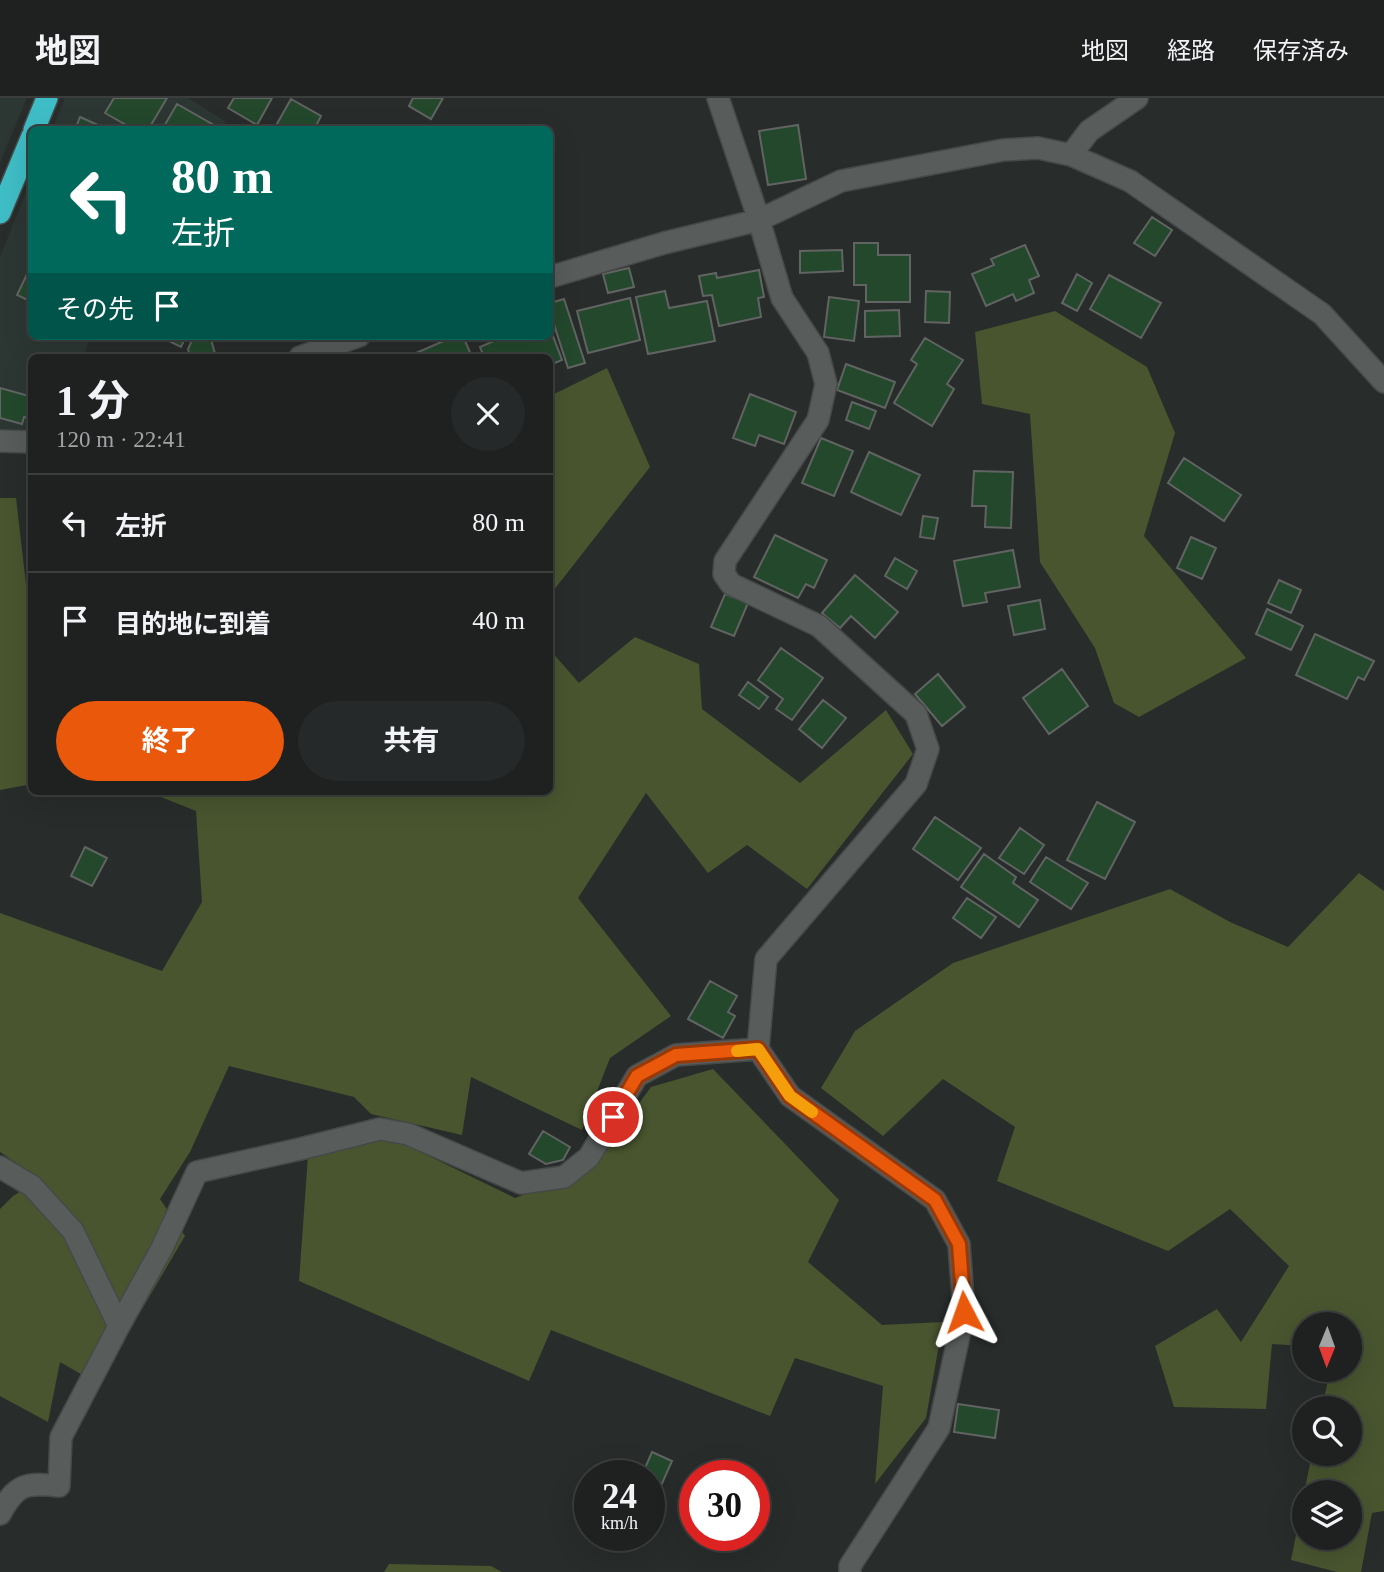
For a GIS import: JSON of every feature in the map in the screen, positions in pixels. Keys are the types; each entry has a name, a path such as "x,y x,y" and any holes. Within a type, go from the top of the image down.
{"highway":[{"path":"36,126 47,98"},
{"path":"0,214 28,146"}],"street":[{"path":"718,98 782,298 818,353 826,384 818,420 725,561 724,573 731,584 819,626 916,714 928,749 916,784 766,959 758,1049 790,1096 935,1200 959,1244 964,1312 939,1428 873,1527 850,1566 850,1572"},
{"path":"1071,155 1089,131 1137,98"},
{"path":"553,276 664,243 759,220 841,181 1003,150 1038,148 1071,155 1130,181 1322,314 1384,383"},
{"path":"308,354 348,340"},
{"path":"0,441 28,442"},
{"path":"0,1514 11,1493 35,1483 58,1486 61,1437 162,1248 197,1172 380,1129 408,1134 521,1184 564,1178 589,1157 637,1076 676,1055 758,1049"},
{"path":"0,1167 32,1186 73,1231 118,1326"}],"shaded area":[{"path":"0,98 27,98 0,163"},
{"path":"65,98 188,98 226,122 224,126 54,126"},
{"path":"28,187 28,340 90,340 86,354 28,354 28,451 0,450 0,257"}],"green space":[{"path":"1055,311 1147,367 1175,433 1144,536 1246,658 1139,717 1114,703 1095,648 1040,562 1030,414 982,404 975,332"},
{"path":"607,368 650,467 553,591 553,395"},
{"path":"0,498 16,498 28,593 28,785 0,790"},
{"path":"635,637 699,664 702,709 800,783 886,710 913,754 807,889 747,845 708,873 646,793 578,898 671,1016 610,1058 582,1130 471,1077 462,1135 371,1114 354,1097 229,1066 190,1152 160,1199 185,1236 98,1384 60,1362 48,1422 0,1396 0,1209 13,1196 40,1179 0,1152 0,913 162,971 202,902 196,811 156,795 553,795 553,653 579,683"},
{"path":"1359,873 1384,891 1384,1511 1372,1513 1361,1572 1337,1572 1291,1560 1293,1550 1362,1550 1362,1480 1307,1480 1310,1466 1362,1466 1362,1396 1325,1396 1328,1382 1362,1382 1362,1312 1292,1312 1292,1345 1272,1344 1266,1409 1174,1407 1155,1346 1217,1309 1241,1342 1289,1266 1230,1209 1168,1251 997,1181 1015,1127 943,1079 883,1136 821,1088 855,1031 953,963 1170,889 1230,922 1288,947"},
{"path":"713,1069 839,1200 808,1262 882,1325 943,1322 926,1418 875,1484 883,1386 795,1358 770,1416 551,1330 529,1381 299,1281 308,1156 392,1138 515,1198 591,1169 651,1087"},
{"path":"389,1564 491,1566 502,1572 384,1572"}],"building":[{"path":"114,98 167,98 150,126 128,126 105,113"},
{"path":"234,98 272,98 257,125 228,108"},
{"path":"413,98 443,98 431,119 409,106"},
{"path":"291,99 321,116 316,126 276,126"},
{"path":"177,104 216,126 164,126"},
{"path":"80,117 100,126 77,126"},
{"path":"798,125 806,179 768,185 759,131"},
{"path":"1152,217 1172,230 1155,256 1134,243"},
{"path":"854,243 878,243 878,255 910,255 910,302 866,302 866,285 854,285"},
{"path":"1025,245 1039,276 1029,280 1034,293 1016,301 1013,294 986,306 972,274 994,265 991,259"},
{"path":"842,250 843,271 800,273 800,251"},
{"path":"629,268 634,287 608,293 603,274"},
{"path":"759,270 764,297 758,298 761,317 719,326 712,295 703,296 699,276 716,273 717,278"},
{"path":"28,272 28,300 17,295"},
{"path":"1077,274 1092,283 1077,311 1062,303"},
{"path":"1109,275 1161,303 1141,338 1090,309"},
{"path":"665,291 669,308 707,301 715,341 648,354 636,297"},
{"path":"926,291 950,292 949,323 925,322"},
{"path":"829,297 859,301 854,341 824,337"},
{"path":"630,298 640,340 588,353 577,311"},
{"path":"564,299 585,363 568,368 553,321 553,302"},
{"path":"899,310 900,336 865,337 865,311"},
{"path":"553,336 562,360 553,364 553,354 483,354 480,347 496,340 553,340"},
{"path":"925,338 963,360 947,384 954,389 932,426 894,403 917,364 911,360"},
{"path":"167,340 184,340 181,347"},
{"path":"192,340 211,340 215,354 189,354 188,349"},
{"path":"446,340 465,340 471,354 414,354"},
{"path":"846,364 895,382 885,408 837,390"},
{"path":"0,388 28,396 28,418 24,417 22,424 0,418"},
{"path":"750,394 796,412 784,444 759,435 755,446 733,438"},
{"path":"852,402 876,411 869,429 846,420"},
{"path":"821,438 853,451 834,496 802,483"},
{"path":"869,452 920,475 901,515 851,492"},
{"path":"1184,458 1241,495 1224,521 1168,483"},
{"path":"974,471 1013,472 1011,528 985,527 986,506 972,506"},
{"path":"923,516 938,518 934,539 920,537"},
{"path":"775,535 827,560 814,588 806,584 798,598 754,577"},
{"path":"1191,537 1216,548 1202,579 1177,568"},
{"path":"1013,550 1020,587 985,593 987,602 963,606 954,561"},
{"path":"895,558 917,571 907,589 885,576"},
{"path":"855,575 898,612 875,638 851,616 840,628 822,613"},
{"path":"1279,580 1301,590 1291,613 1268,603"},
{"path":"725,594 748,603 734,636 711,627"},
{"path":"1040,600 1045,629 1014,635 1008,606"},
{"path":"1267,609 1303,626 1291,650 1256,634"},
{"path":"1315,634 1374,661 1364,680 1358,677 1347,699 1296,675"},
{"path":"781,648 823,678 792,720 776,709 783,699 758,680"},
{"path":"1062,669 1088,706 1049,734 1023,698"},
{"path":"938,674 965,707 942,726 915,694"},
{"path":"748,682 768,697 759,709 739,695"},
{"path":"823,700 846,718 822,748 799,729"},
{"path":"1097,802 1135,822 1105,879 1067,860"},
{"path":"935,817 981,848 958,880 913,849"},
{"path":"1020,828 1044,845 1024,874 999,858"},
{"path":"85,847 107,858 92,886 71,876"},
{"path":"984,854 1016,877 1013,883 1038,900 1019,927 961,887"},
{"path":"1046,857 1088,883 1071,909 1030,882"},
{"path":"967,898 996,917 981,938 953,918"},
{"path":"710,981 737,996 728,1012 735,1016 723,1038 688,1019"},
{"path":"543,1131 570,1147 563,1160 546,1164 529,1154"},
{"path":"958,1404 999,1410 995,1438 954,1432"},
{"path":"652,1452 672,1461 665,1477 665,1460 649,1460"}],"slow traffic":[{"path":"737,1051 758,1049 790,1096 812,1112"}],"route":[{"path":"613,1117 637,1076 676,1055 758,1049 790,1096 935,1200 959,1244 964,1312"}]}
